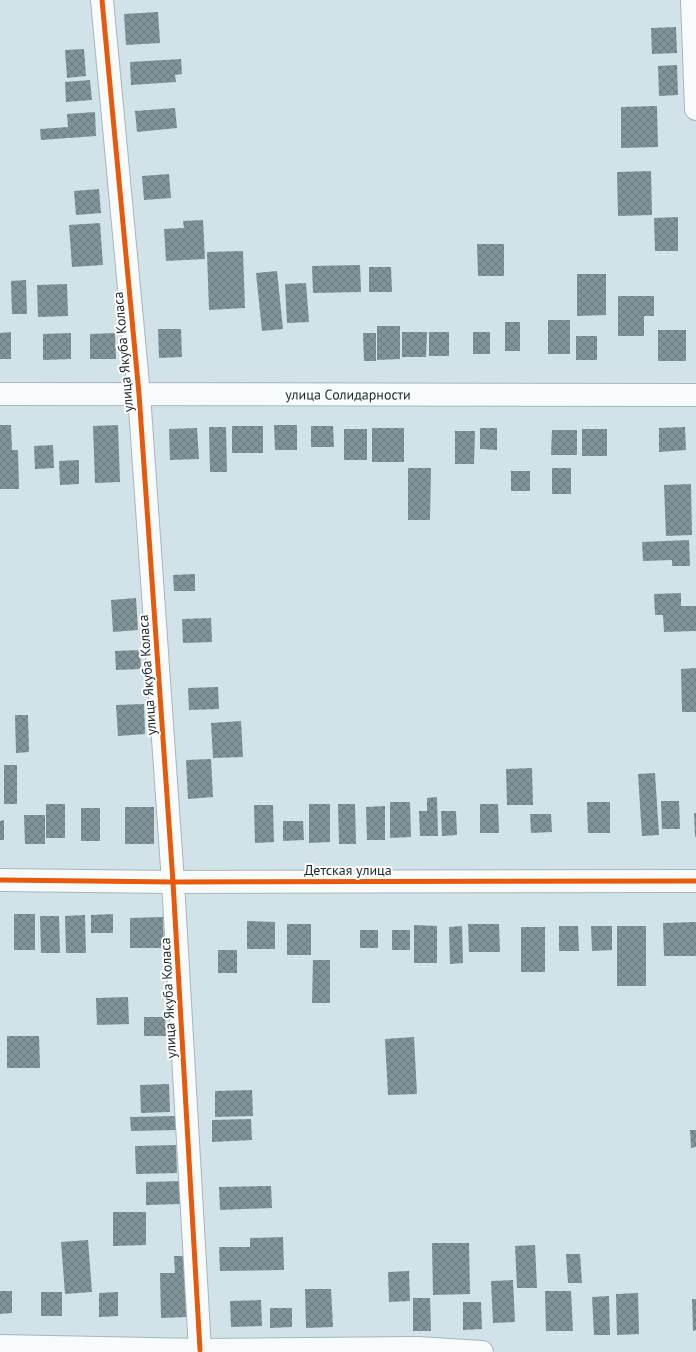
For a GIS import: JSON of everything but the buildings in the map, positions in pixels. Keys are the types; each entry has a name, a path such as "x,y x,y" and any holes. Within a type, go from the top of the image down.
{"street":[{"name":"улица Якуба Коласа","path":"102,0 139,394 173,882 200,1350"},
{"path":"692,0 696,109"},
{"name":"улица Солидарности","path":"0,394 696,395"},
{"name":"Детская улица","path":"0,880 173,882 696,881"},
{"path":"0,1346 200,1350 416,1348 482,1352"}],"cycle path":[{"path":"102,0 139,394 173,882 200,1350"},
{"path":"0,880 173,882 696,881"}]}
